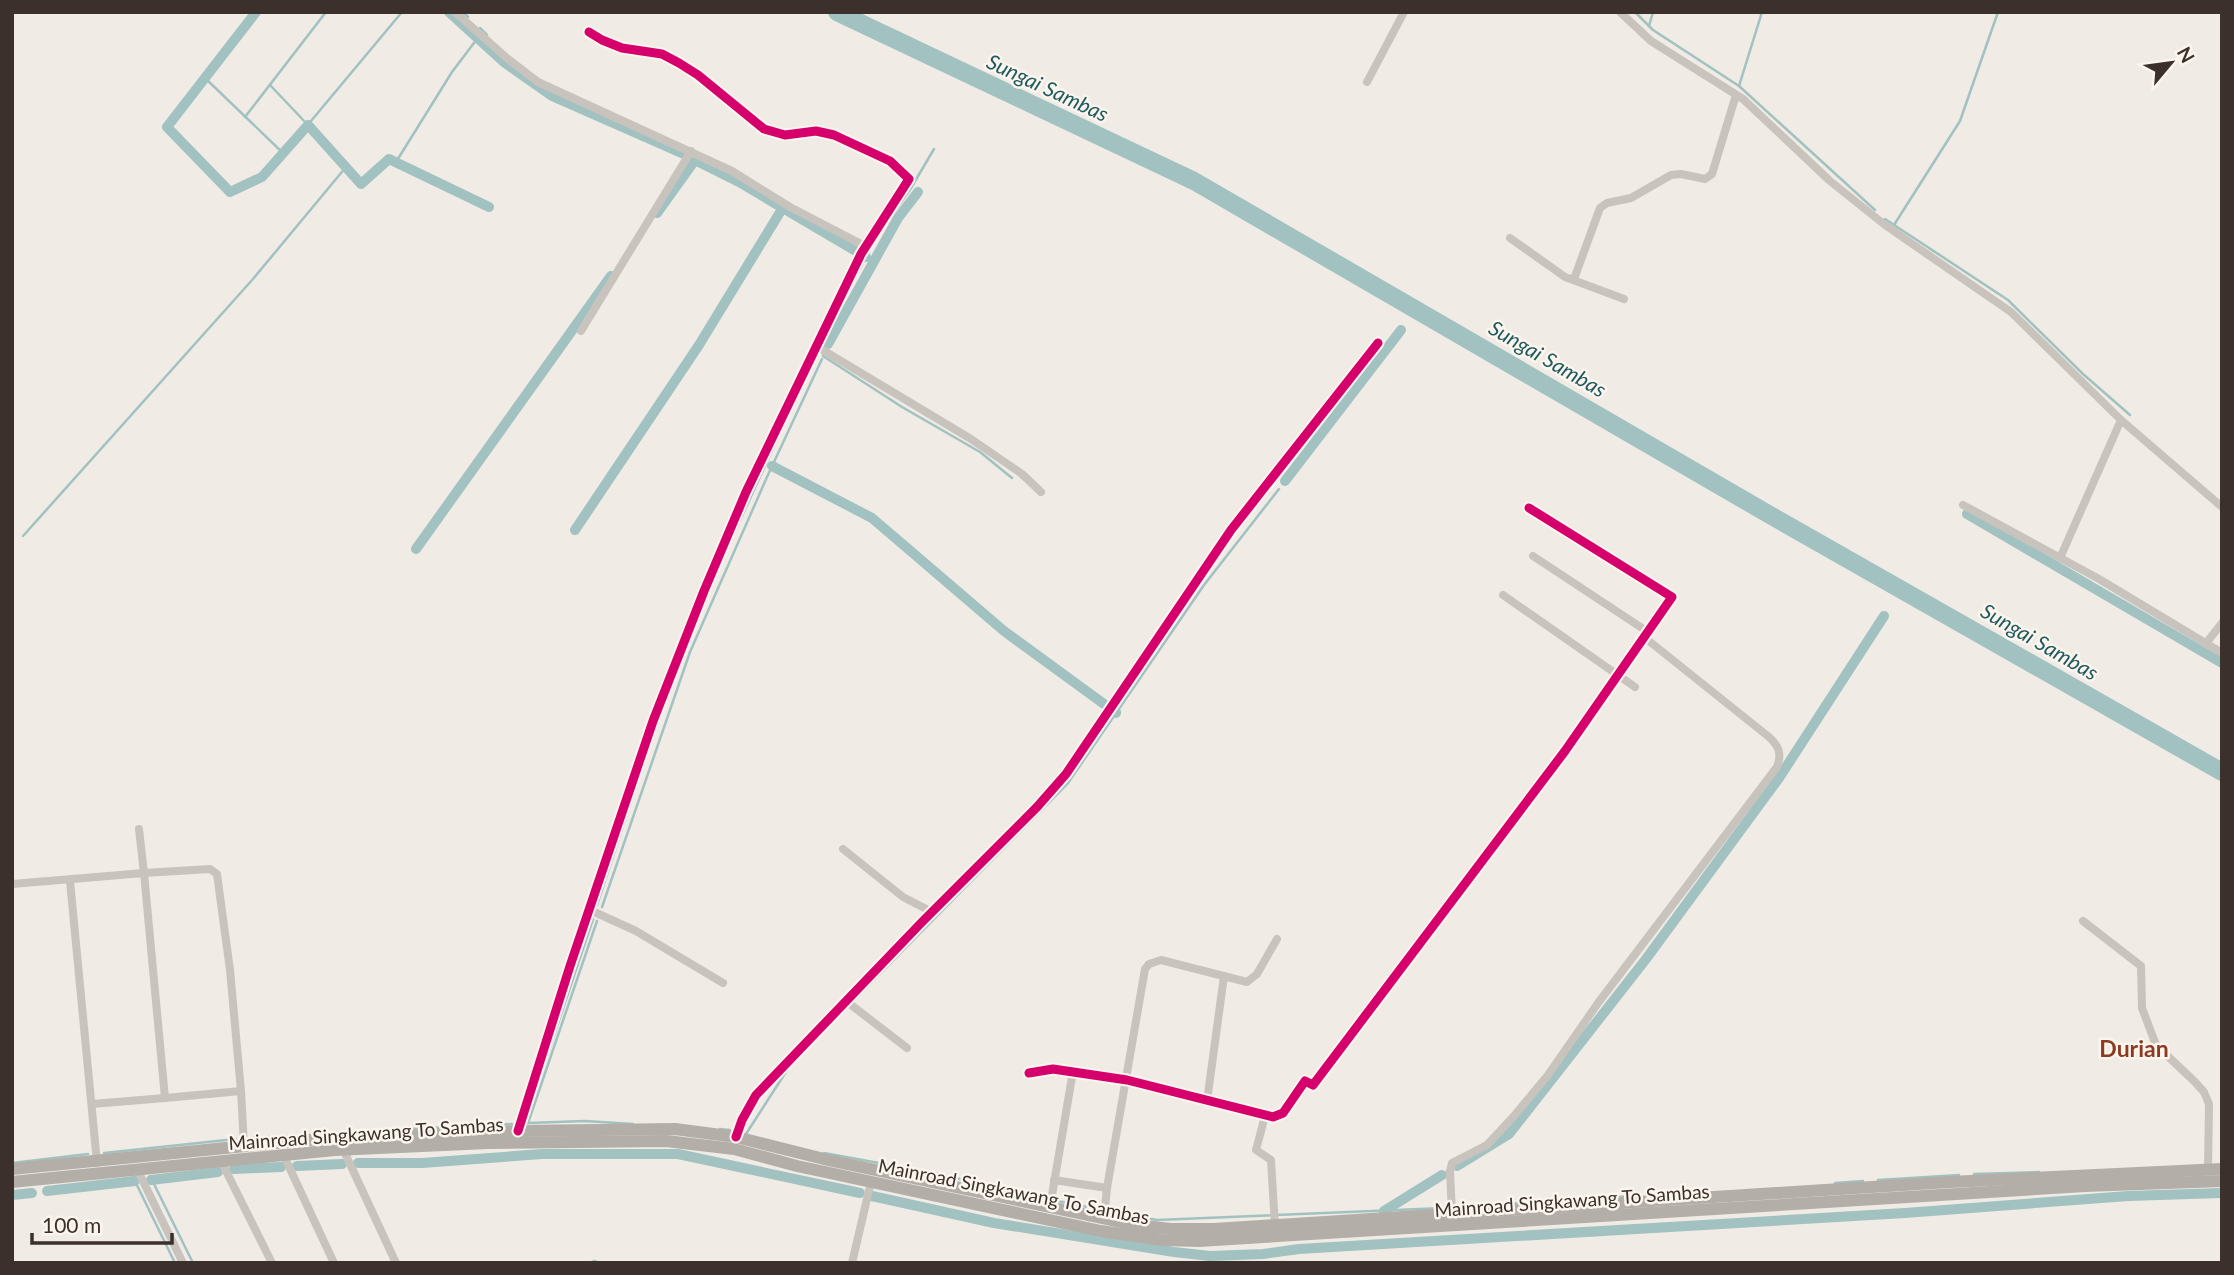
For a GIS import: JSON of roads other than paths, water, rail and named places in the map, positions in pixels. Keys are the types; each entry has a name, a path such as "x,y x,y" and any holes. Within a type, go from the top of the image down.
{"highway":[{"name":"Mainroad Singkawang To Sambas","path":"12,1169 97,1166 137,1169 343,1149 674,1129 736,1138 1101,1231 1162,1240 1268,1238 1405,1223 1452,1214 1999,1187 2222,1181"},
{"name":"Mainroad Singkawang To Sambas","path":"12,1182 97,1166 244,1146 307,1140 518,1131 696,1143 734,1149 871,1182 923,1187 1050,1207 1135,1225 1171,1228 1405,1223 1999,1187 2222,1168"}],"street":[{"path":"455,12 538,82 732,171 790,207 864,246"},
{"path":"1367,82 1404,12"},
{"path":"1620,12 1651,41 1756,110 1830,181 1877,219 2011,312 2121,420 2222,507"},
{"path":"518,1131 570,966 653,721 704,591 746,492 864,246 909,182 905,173 876,154 834,135 816,131 785,135 764,129 698,75 679,63 651,51 622,48 589,32"},
{"path":"1574,279 1600,208 1604,204 1631,198 1671,176 1681,174 1705,179 1712,174 1736,95"},
{"path":"581,331 691,152"},
{"path":"1510,238 1565,277 1623,299"},
{"path":"736,1138 741,1120 756,1096 1066,774 1231,530 1378,343"},
{"path":"816,346 971,439 1021,474 1041,492"},
{"path":"2060,558 2121,420"},
{"path":"1963,505 2060,558 2222,653"},
{"path":"1029,1073 1053,1069 1127,1080 1273,1117 1283,1113 1305,1081 1313,1085 1565,751 1672,597 1529,508"},
{"path":"1452,1214 1452,1163 1487,1145 1548,1075 1598,1003 1777,767 1780,758 1779,749 1769,737 1646,635 1533,556"},
{"path":"1503,595 1635,687"},
{"path":"2207,642 2222,623"},
{"path":"139,829 164,1098"},
{"path":"843,849 902,897 932,912"},
{"path":"12,884 210,869 218,874 230,970 244,1146"},
{"path":"70,881 97,1166"},
{"path":"590,910 636,931 723,983"},
{"path":"2083,920 2141,966 2142,1008 2156,1045 2204,1092 2209,1104 2208,1169"},
{"path":"1104,1218 1142,979 1149,964 1161,960 1250,982 1277,939"},
{"path":"1207,1101 1224,976"},
{"path":"846,1001 907,1048"},
{"path":"1050,1207 1073,1071"},
{"path":"92,1104 241,1091"},
{"path":"1265,1116 1256,1150 1271,1160 1275,1226"},
{"path":"343,1149 396,1263"},
{"path":"283,1154 334,1263"},
{"path":"221,1161 272,1263"},
{"path":"137,1169 183,1263"},
{"path":"1054,1180 1107,1188"},
{"path":"852,1263 871,1182"}],"waterway":[{"path":"256,12 167,127 230,192 262,177 308,125 361,184 389,159 489,207"},
{"path":"245,117 326,12"},
{"path":"306,127 402,12"},
{"path":"449,12 505,63 552,96 686,155"},
{"path":"463,12 468,17"},
{"name":"Sungai Sambas","path":"837,12 1194,181 1770,515 2222,772"},
{"path":"1635,12 1653,30 1739,86 1875,210"},
{"path":"1649,26 1653,12"},
{"path":"1739,86 1762,12"},
{"path":"1894,225 1960,121 1998,12"},
{"path":"480,28 487,35"},
{"path":"396,162 452,72 477,39"},
{"path":"205,78 283,153"},
{"path":"270,85 308,125"},
{"path":"837,313 874,241 934,149"},
{"path":"657,213 695,160 739,182 866,257"},
{"path":"23,536 253,279 346,167"},
{"path":"828,344 898,218 918,192"},
{"path":"575,530 699,345 782,209"},
{"path":"1885,219 2008,300 2083,374 2130,415"},
{"path":"416,549 611,276"},
{"path":"1285,481 1401,330"},
{"path":"823,356 902,407 980,452 1012,478"},
{"path":"602,907 690,652 822,359"},
{"path":"713,579 810,368"},
{"path":"772,466 872,518 1004,631 1104,704"},
{"path":"855,999 1068,783 1204,585 1279,489"},
{"path":"1967,514 2222,663"},
{"path":"1457,1166 1509,1134 1646,959 1779,778 1884,616"},
{"path":"597,905 662,708"},
{"path":"532,1101 593,919"},
{"path":"597,921 528,1123 585,1121 633,1124"},
{"path":"822,1032 844,1010"},
{"path":"746,1134 791,1064"},
{"path":"366,1131 512,1124"},
{"path":"720,1129 730,1130"},
{"path":"337,1133 351,1132"},
{"path":"252,1138 286,1136"},
{"path":"104,1153 236,1139"},
{"path":"824,1153 934,1173 1043,1198"},
{"path":"12,1163 88,1154"},
{"path":"358,1163 422,1163 542,1154 678,1154 860,1193"},
{"path":"297,1166 342,1164"},
{"path":"234,1169 281,1167"},
{"path":"151,1180 218,1172"},
{"path":"1974,1174 2039,1172"},
{"path":"132,1175 175,1263"},
{"path":"1384,1211 1442,1175"},
{"path":"1878,1180 1959,1175"},
{"path":"152,1180 193,1263"},
{"path":"47,1191 135,1181"},
{"path":"1835,1183 1863,1181"},
{"path":"12,1195 32,1193"},
{"path":"872,1196 994,1223 1210,1256 1905,1213 2128,1196 2222,1193"},
{"path":"1459,1207 1633,1196"},
{"path":"1058,1201 1097,1209"},
{"path":"1112,1212 1157,1220 1444,1208"},
{"path":"590,1263 600,1263"}],"district":[{"name":"Durian","path":"2134,1048"}]}
